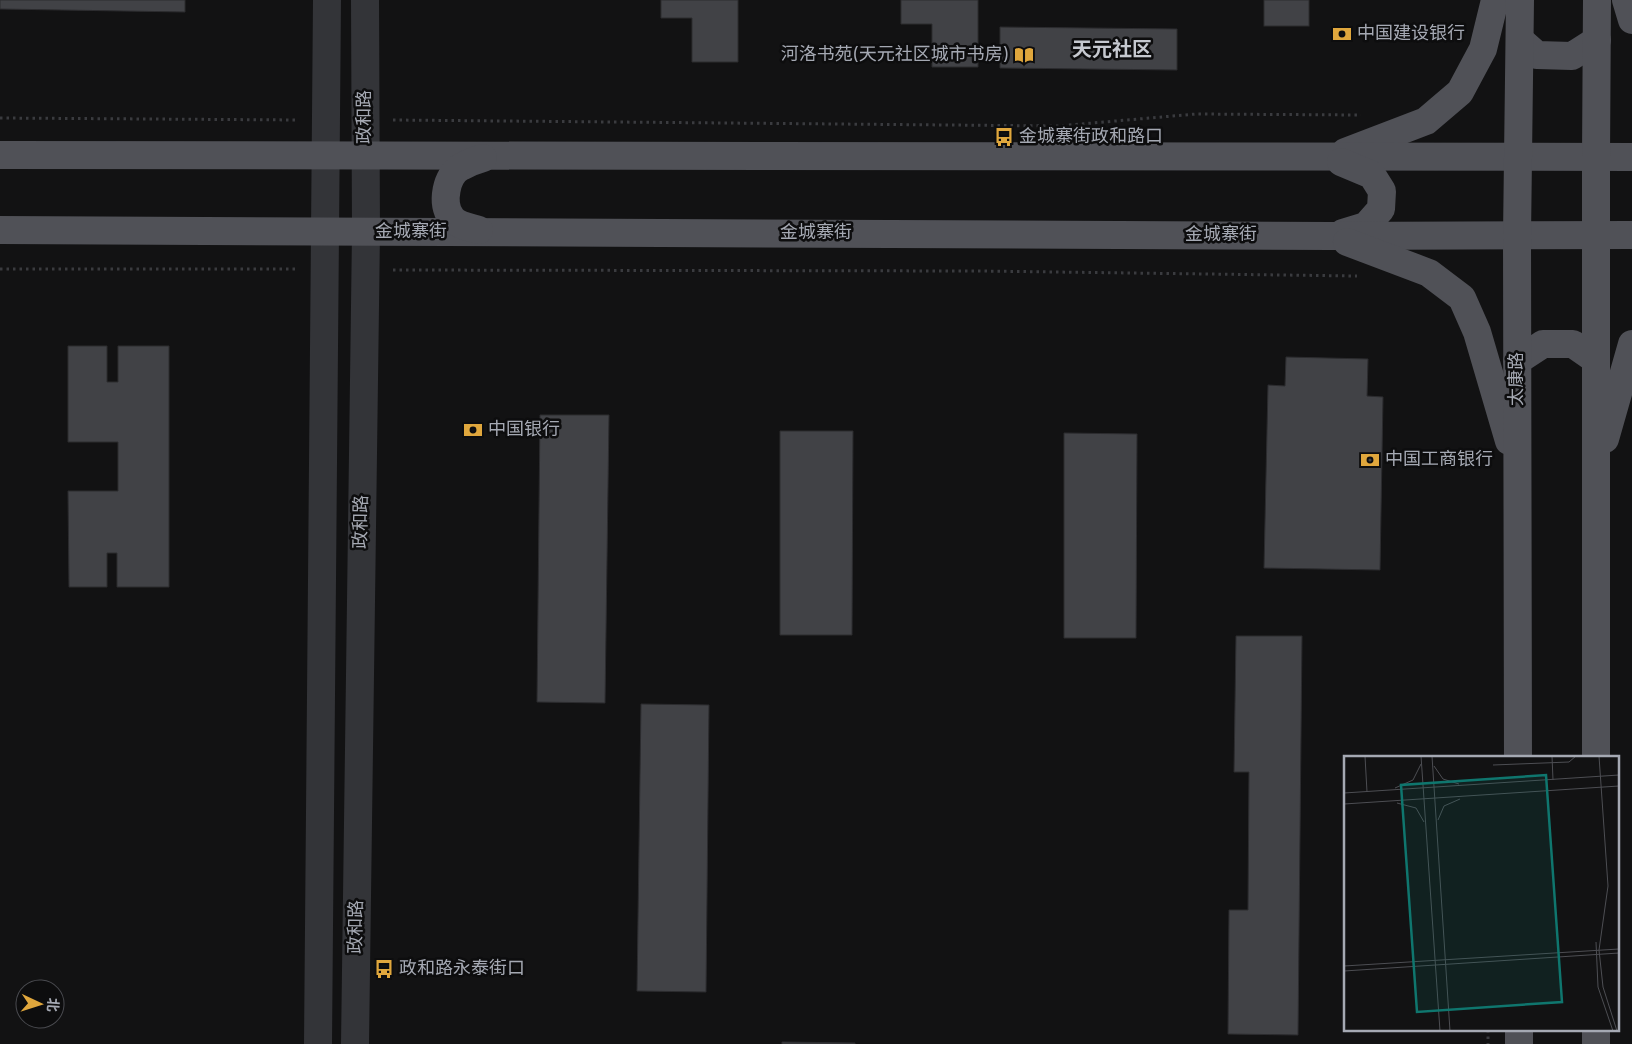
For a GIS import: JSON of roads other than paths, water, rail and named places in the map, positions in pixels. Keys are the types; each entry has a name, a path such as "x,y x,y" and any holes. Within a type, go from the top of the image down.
{"main road":[{"path":"1330,158 1426,121 1460,92 1483,49 1495,0"},
{"name":"太康路","path":"1518,756 1517,236 1520,0"},
{"path":"1596,756 1597,0"},
{"path":"1626,0 1632,20"},
{"path":"1520,40 1537,55 1572,56 1597,40"},
{"path":"0,154 1330,158 1632,157"},
{"path":"484,232 458,224 451,216 446,204 448,186 453,174 460,167 487,156"},
{"path":"1330,158 1372,175 1382,191 1381,209 1366,226 1331,236"},
{"name":"金城寨街","path":"0,230 1331,236 1632,235"},
{"path":"1331,236 1428,274 1462,298 1477,332 1518,472"},
{"path":"1517,361 1543,344 1574,344 1596,360"},
{"path":"1596,472 1632,344"}],"street":[{"path":"318,1044 327,0"},
{"name":"政和路","path":"355,1044 366,232 365,0"}],"place":[{"name":"中国建设银行","path":"1342,34"},
{"name":"河洛书苑(天元社区城市书房)","path":"1024,55"},
{"name":"金城寨街政和路口","path":"1004,137"},
{"name":"中国银行","path":"473,430"},
{"name":"中国工商银行","path":"1370,460"},
{"name":"政和路永泰街口","path":"384,969"}],"district":[{"name":"天元社区","path":"1112,51"}]}
